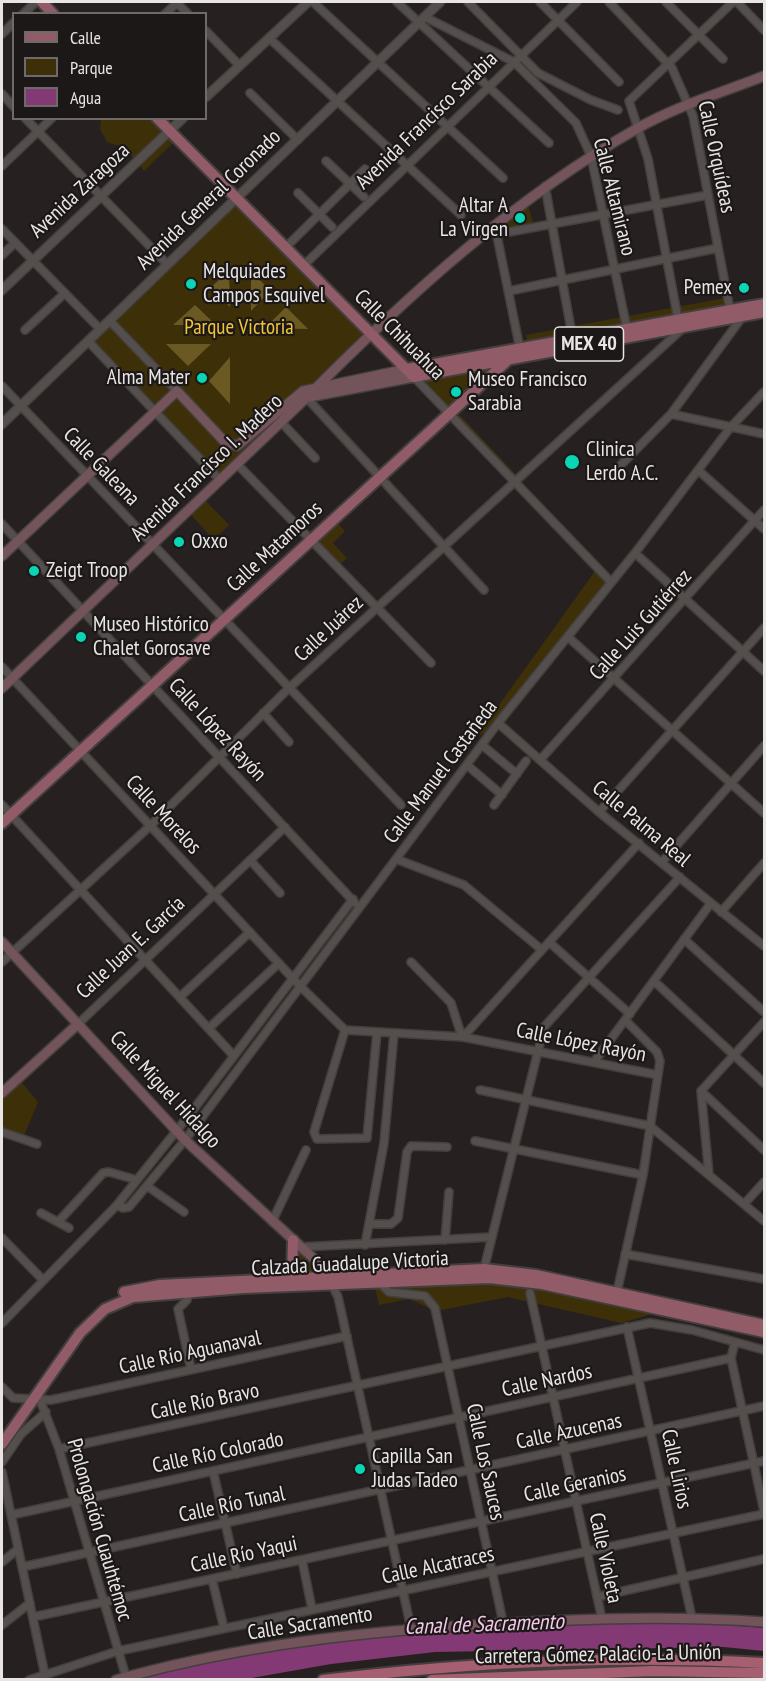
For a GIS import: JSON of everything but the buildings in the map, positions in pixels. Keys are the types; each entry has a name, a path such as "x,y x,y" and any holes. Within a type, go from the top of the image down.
{"highway":[{"path":"323,1680 402,1671 525,1663 682,1660 765,1662"},
{"name":"Carretera Gómez Palacio-La Unión","path":"432,1680 643,1671 765,1673"}],"main road":[{"path":"318,386 372,333 496,230 545,186 640,127 765,76"},
{"name":"Calle Chihuahua","path":"159,120 411,373"},
{"name":"MEX 40","path":"177,391 224,441 237,446 318,386 511,359 765,304"},
{"name":"MEX 40","path":"305,394 520,349 627,330 765,312"},
{"name":"Calle Matamoros","path":"2,823 520,349"},
{"path":"395,357 413,365 436,366"},
{"path":"2,556 177,391"},
{"name":"Avenida Francisco I. Madero","path":"2,688 281,422 305,394"},
{"name":"Calle Miguel Hidalgo","path":"2,942 185,1140 297,1244 310,1255 333,1268 335,1280"},
{"name":"Calle Juan E. García","path":"2,1094 78,1024"},
{"path":"292,1277 297,1244"},
{"name":"Calzada Guadalupe Victoria","path":"2,1444 80,1333 105,1310 133,1297 484,1269 536,1275 764,1324"},
{"name":"Calzada Guadalupe Victoria","path":"2,1432 33,1399 80,1323 118,1294 160,1285 292,1277 379,1282 489,1278 521,1280 764,1324"},
{"name":"Calle Sacramento","path":"121,1678 179,1664 289,1644 411,1628 602,1619 692,1618 765,1622"}],"street":[{"path":"207,96 308,2"},
{"path":"313,2 503,178"},
{"path":"397,2 422,19 489,87 549,143"},
{"name":"Avenida General Coronado","path":"2,424 440,2"},
{"path":"468,2 538,73 591,100 618,110"},
{"path":"540,2 619,82"},
{"name":"Avenida Francisco Sarabia","path":"303,266 577,2"},
{"name":"Calle Orquídeas","path":"609,2 668,63 690,105 730,310"},
{"path":"666,2 723,59"},
{"path":"681,323 640,127 629,101 698,34 735,2 765,30"},
{"name":"Calle Altamirano","path":"422,19 514,62 576,123 591,156 627,330"},
{"path":"207,32 239,65"},
{"path":"269,38 461,215"},
{"path":"250,93 298,140"},
{"path":"27,120 168,264"},
{"path":"2,166 50,120"},
{"name":"Avenida Zaragoza","path":"2,290 181,120"},
{"path":"326,161 364,197"},
{"path":"285,248 365,169"},
{"path":"545,186 573,340"},
{"path":"298,193 332,227"},
{"path":"520,349 496,230 552,224 708,195"},
{"path":"2,230 100,329"},
{"path":"2,255 15,243"},
{"path":"509,291 718,248"},
{"path":"26,330 64,293"},
{"path":"614,472 671,414 743,316"},
{"path":"110,321 177,391"},
{"name":"Calle Juárez","path":"2,963 150,826 288,689 515,482 681,323"},
{"path":"88,341 220,480"},
{"name":"Calle Chihuahua","path":"411,373 611,582"},
{"name":"Calle Galeana","path":"2,386 288,689 401,805"},
{"path":"305,394 484,590"},
{"name":"Calle Manuel Castañeda","path":"117,1205 127,1209 185,1140 498,723 635,554 730,428 763,394"},
{"path":"671,414 765,434"},
{"path":"281,422 315,458"},
{"path":"237,464 431,663"},
{"path":"698,470 765,529"},
{"name":"Calle Luis Gutiérrez","path":"540,760 765,510"},
{"name":"Calle López Rayón","path":"2,524 359,907"},
{"path":"635,554 765,671"},
{"path":"599,812 765,628"},
{"path":"568,637 765,813"},
{"name":"Calle Morelos","path":"2,667 300,986"},
{"path":"263,714 289,742"},
{"name":"Calle Palma Real","path":"498,723 599,812 765,946"},
{"path":"482,744 517,774"},
{"path":"662,862 765,746"},
{"path":"494,805 526,761"},
{"path":"467,765 502,795"},
{"path":"2,805 233,1054"},
{"name":"Calle Juan E. García","path":"78,1024 285,827"},
{"path":"411,962 451,1003 462,1037 639,843"},
{"path":"396,859 464,885 542,950"},
{"path":"250,860 280,893"},
{"path":"722,912 765,863"},
{"path":"484,1269 536,1051 544,1027 680,877"},
{"path":"2,1323 117,1205 177,1131 352,899"},
{"path":"594,1062 711,903"},
{"path":"180,997 250,932"},
{"path":"684,939 765,1012"},
{"path":"549,942 628,1017 657,1052 660,1061 643,1175 617,1292"},
{"path":"209,1028 279,963"},
{"path":"654,981 765,1083"},
{"path":"300,986 345,1030 314,1135 317,1139 362,1140 368,1136 377,1032"},
{"path":"709,1175 701,1091 765,1022"},
{"name":"Calle López Rayón","path":"345,1030 462,1037 658,1076"},
{"path":"364,1245 384,1143 394,1033"},
{"path":"480,1090 650,1126 746,1202 765,1221"},
{"path":"701,1091 765,1150"},
{"path":"2,1132 37,1144"},
{"path":"475,1141 643,1175"},
{"path":"369,1224 392,1224 398,1218 407,1152 411,1146 447,1147"},
{"path":"272,1222 306,1150"},
{"path":"58,1222 103,1173 109,1172 137,1180"},
{"path":"746,1202 765,1182"},
{"path":"147,1186 184,1212"},
{"path":"445,1240 449,1192"},
{"path":"40,1213 69,1228"},
{"path":"297,1244 364,1245 492,1237"},
{"path":"2,1238 43,1280"},
{"path":"625,1254 765,1279"},
{"path":"335,1280 411,1628"},
{"name":"Calle Los Sauces","path":"379,1282 382,1288 389,1292 425,1296 435,1308 503,1622"},
{"path":"189,1291 187,1300 178,1309 191,1369"},
{"name":"Calle Violeta","path":"530,1293 602,1619"},
{"name":"Calle Río Bravo","path":"59,1449 627,1327 663,1323 765,1350"},
{"name":"Calle Lirios","path":"627,1327 692,1618"},
{"name":"Calle Río Aguanaval","path":"33,1399 51,1400 347,1336"},
{"path":"735,1342 731,1358 765,1513"},
{"name":"Calle Nardos","path":"369,1437 731,1358"},
{"path":"2,1386 13,1398 33,1399"},
{"name":"Prolongación Cuauhtémoc","path":"33,1399 46,1412 59,1449 118,1651 121,1678"},
{"name":"Calle Azucenas","path":"381,1490 765,1406"},
{"path":"2,1462 21,1434 46,1412"},
{"name":"Calle Río Colorado","path":"11,1515 369,1437"},
{"name":"Calle Geranios","path":"392,1541 765,1461"},
{"path":"213,1471 237,1574"},
{"path":"2,1472 45,1676"},
{"name":"Calle Río Tunal","path":"22,1567 381,1490"},
{"name":"Calle Alcatraces","path":"28,1680 118,1651 765,1513"},
{"name":"Calle Río Yaqui","path":"104,1602 392,1541"},
{"path":"2,1562 18,1549"},
{"path":"597,1597 765,1559"},
{"path":"302,1560 312,1609"},
{"path":"212,1579 224,1628"},
{"path":"33,1617 104,1602"},
{"path":"2,1625 30,1603"}],"green space":[{"path":"101,120 164,120 180,136 144,171 125,148 107,142 100,129"},
{"name":"Parque Victoria","path":"238,199 373,336 293,400 256,438 293,403 223,481 90,342"},
{"path":"526,199 535,229 500,237 492,226"},
{"path":"725,298 727,310 528,347 526,335"},
{"path":"511,359 450,413 415,377"},
{"path":"460,415 518,477 515,481 456,419"},
{"path":"206,501 229,525 214,540 191,515"},
{"path":"334,520 345,531 333,543 347,558 338,566 312,540"},
{"path":"598,567 613,582 498,726 476,737"},
{"path":"19,1079 38,1102 22,1140 2,1133 2,1095"},
{"path":"294,1242 327,1274 293,1276"},
{"path":"517,1280 655,1313 621,1323 508,1297 436,1311 409,1299 379,1305 374,1284"}],"shaded area":[{"path":"251,270 270,291 251,311"},
{"path":"229,271 230,307 210,288"},
{"path":"195,305 216,325 173,325"},
{"path":"286,307 308,329 265,328"},
{"path":"166,344 211,344 188,366"},
{"path":"230,357 230,404 209,381"}],"water":[{"name":"Canal de Sacramento","path":"692,1622 764,1628 764,1651 724,1647 435,1652 331,1664 246,1679 134,1680 203,1663 341,1640 481,1628"}],"place":[{"name":"Altar A La Virgen","path":"520,218"},
{"name":"Melquiades Campos Esquivel","path":"191,284"},
{"name":"Pemex","path":"744,288"},
{"name":"Alma Mater","path":"202,378"},
{"name":"Museo Francisco Sarabia","path":"456,392"},
{"name":"Clinica Lerdo A.C.","path":"572,462"},
{"name":"Oxxo","path":"179,542"},
{"name":"Zeigt Troop","path":"34,571"},
{"name":"Museo Histórico Chalet Gorosave","path":"81,637"},
{"name":"Capilla San Judas Tadeo","path":"360,1469"}]}
